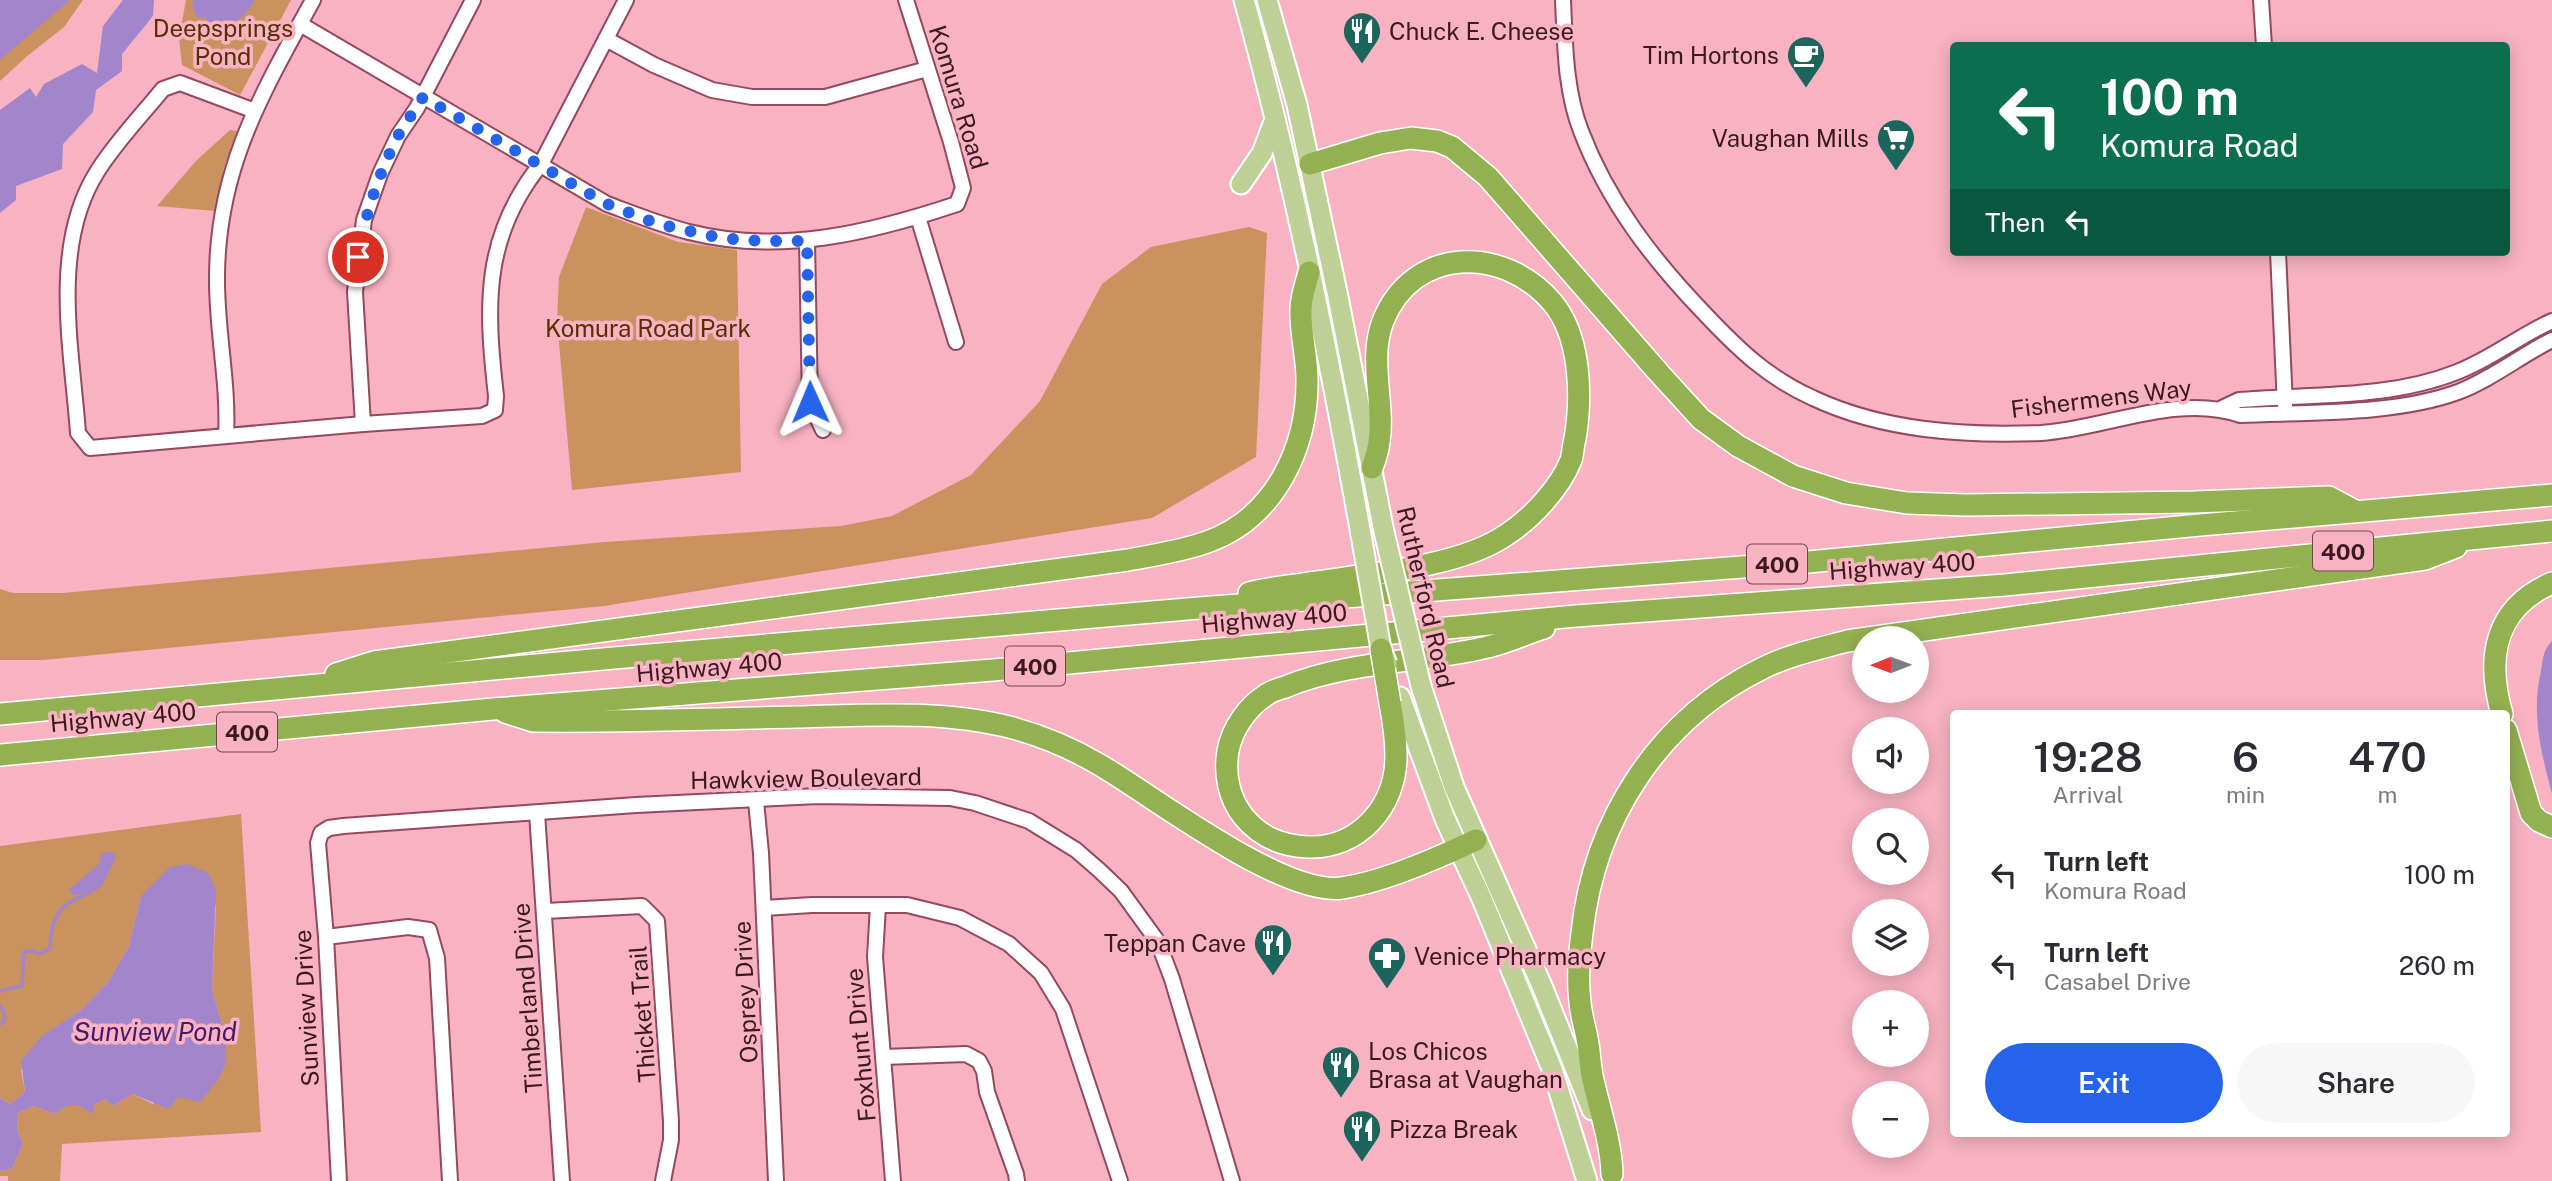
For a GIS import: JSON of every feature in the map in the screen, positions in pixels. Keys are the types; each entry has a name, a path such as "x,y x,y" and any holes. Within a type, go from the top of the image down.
{"highway":[{"path":"1310,164 1381,143 1411,138 1437,141 1452,147 1488,177 1701,419 1738,446 1793,476 1846,494 1907,503 1966,505 2329,497 2355,511"},
{"path":"1199,608 1256,591 1411,567 1468,555 1505,536 1542,506 1571,460 1578,416 1578,370 1568,333 1554,304 1531,281 1501,266 1469,260 1435,266 1403,288 1383,322 1376,360 1380,442 1372,468"},
{"path":"299,686 374,662 1114,562 1177,551 1209,542 1253,514 1275,490 1290,468 1300,437 1305,408 1307,379 1300,307 1309,272"},
{"name":"Highway 400","path":"0,714 1199,608 1808,562 2552,495"},
{"name":"Highway 400","path":"0,755 493,709 979,671 1576,616 2006,585 2552,531"},
{"path":"1613,1177 1580,1003 1579,963 1585,901 1597,855 1614,817 1638,775 1669,736 1703,706 1762,668 1798,654 1847,641 2425,559 2484,537"},
{"path":"2501,710 2493,658 2498,638 2517,605 2536,589 2552,583"},
{"path":"1381,649 1395,700 1396,756 1393,785 1375,818 1361,832 1345,841 1321,848 1277,843 1254,829 1238,809 1229,788 1226,761 1230,739 1241,719 1265,695 1306,678 1485,648 1576,616"},
{"path":"493,709 533,722 936,715 1013,728 1097,764 1275,873 1302,883 1340,889 1374,880 1468,844"},
{"path":"2510,745 2531,813 2539,821 2552,827"}],"main road":[{"name":"Rutherford Road","path":"1244,0 1275,120 1331,373 1381,649"},
{"name":"Rutherford Road","path":"1267,0 1297,106 1384,532 1421,686 1454,787 1468,844 1552,1069 1587,1181"},
{"path":"1241,184 1262,153 1275,120"},
{"path":"1288,177 1310,164"},
{"name":"Rutherford Road","path":"1395,700 1542,986 1590,1102 1613,1177"}],"street":[{"path":"226,436 217,276 220,227 230,174 247,126 267,82 313,0"},
{"path":"363,424 355,292 364,219 380,174 398,136 423,97 473,0"},
{"path":"255,111 180,83 163,89 96,173 75,220 66,276 78,433 90,448 482,416 495,410 489,304 491,276 501,232 525,186 541,164 626,0"},
{"name":"Komura Road","path":"300,24 607,204 658,224 721,238 807,241 886,227 957,204 963,188 906,0"},
{"name":"Fishermens Way","path":"1563,0 1567,70 1580,129 1610,195 1669,277 1739,350 1756,365 1812,398 1859,415 1910,428 1947,432 2043,433 2130,416 2221,408 2239,400 2392,389 2419,384 2459,371 2527,332 2552,321"},
{"path":"2261,0 2264,42"},
{"path":"606,39 654,65 712,90 752,97 825,97 927,69"},
{"path":"918,217 956,342"},
{"path":"807,241 810,402 822,430"},
{"path":"2278,256 2286,413"},
{"name":"Fishermens Way","path":"2221,408 2240,415 2376,407 2426,401 2459,392 2552,340"},
{"name":"Hawkview Boulevard","path":"321,832 343,826 818,796 950,798 975,803 1029,821 1076,850 1121,891 1158,943 1172,979 1232,1181"},
{"name":"Osprey Drive","path":"756,801 764,908 776,1181"},
{"name":"Timberland Drive","path":"537,813 562,1181"},
{"name":"Sunview Drive","path":"321,832 318,843 326,937 339,1181"},
{"name":"Foxhunt Drive","path":"878,905 875,957 893,1181"},
{"path":"764,908 907,905 960,918 1009,944 1041,973 1063,1009 1120,1181"},
{"name":"Thicket Trail","path":"545,911 642,906 657,921 671,1121 671,1140 663,1181"},
{"path":"326,937 408,927 429,930 437,958 450,1181"},
{"path":"883,1058 967,1054 979,1061 1017,1181"}],"green space":[{"path":"0,0 83,0 64,27 0,81"},
{"name":"Deepsprings Pond","path":"186,0 291,0 240,95 182,65 179,38"},
{"path":"230,130 237,131 224,167 215,211 157,206 196,161"},
{"name":"Komura Road Park","path":"586,207 678,242 737,250 741,472 572,490 557,320 559,277"},
{"path":"1249,227 1267,233 1256,457 1152,518 604,606 43,660 0,660 0,589 13,593 63,593 605,542 841,526 892,516 971,475 1040,401 1102,284 1151,247"},
{"path":"241,814 261,1132 62,1144 60,1181 8,1181 8,1176 0,1176 0,1171 12,1169 23,1144 17,1129 18,1113 34,1106 55,1114 74,1105 94,1113 94,1105 105,1099 113,1106 132,1094 153,1104 225,1034 212,990 216,905 141,896 129,946 108,982 81,1010 42,1037 21,1070 25,1092 10,1104 0,1098 0,846"}],"water":[{"path":"0,0 70,0 0,60"},
{"path":"123,0 154,0 153,16 122,54 122,71 96,90 93,112 63,144 62,169 16,186 16,200 0,213 0,110 30,88 36,97 44,84 82,64 97,73 103,26"},
{"path":"193,0 255,0 244,15 228,25 233,31 228,35 220,28 211,33 205,17 197,18"},
{"path":"2552,641 2552,794 2541,748 2537,702 2544,655"},
{"path":"111,852 116,856 100,883 88,891 72,895 69,890 100,863 101,853"},
{"name":"Sunview Pond","path":"187,864 208,873 216,890 212,990 225,1034 226,1063 218,1080 200,1102 178,1097 169,1109 132,1094 113,1106 105,1099 94,1105 94,1114 74,1105 55,1114 34,1106 18,1113 17,1129 23,1144 12,1169 0,1171 0,1098 10,1104 25,1092 21,1061 42,1036 81,1010 108,982 129,946 141,896 170,867"}],"waterway":[{"path":"0,991 22,986 24,952 41,954 50,948 52,928 58,914 65,905 92,891 106,874"},
{"path":"0,1006 5,1014 4,1022 0,1024"}],"place":[{"name":"Chuck E. Cheese","path":"1362,65"},
{"name":"Tim Hortons","path":"1806,89"},
{"name":"Vaughan Mills","path":"1896,172"},
{"name":"Teppan Cave","path":"1273,977"},
{"name":"Venice Pharmacy","path":"1387,990"},
{"name":"Los Chicos Brasa at Vaughan","path":"1341,1099"},
{"name":"Pizza Break","path":"1362,1163"}],"route":[{"path":"358,257 364,219 380,174 398,136 423,97 607,204 658,224 721,238 807,241 810,402"}]}
